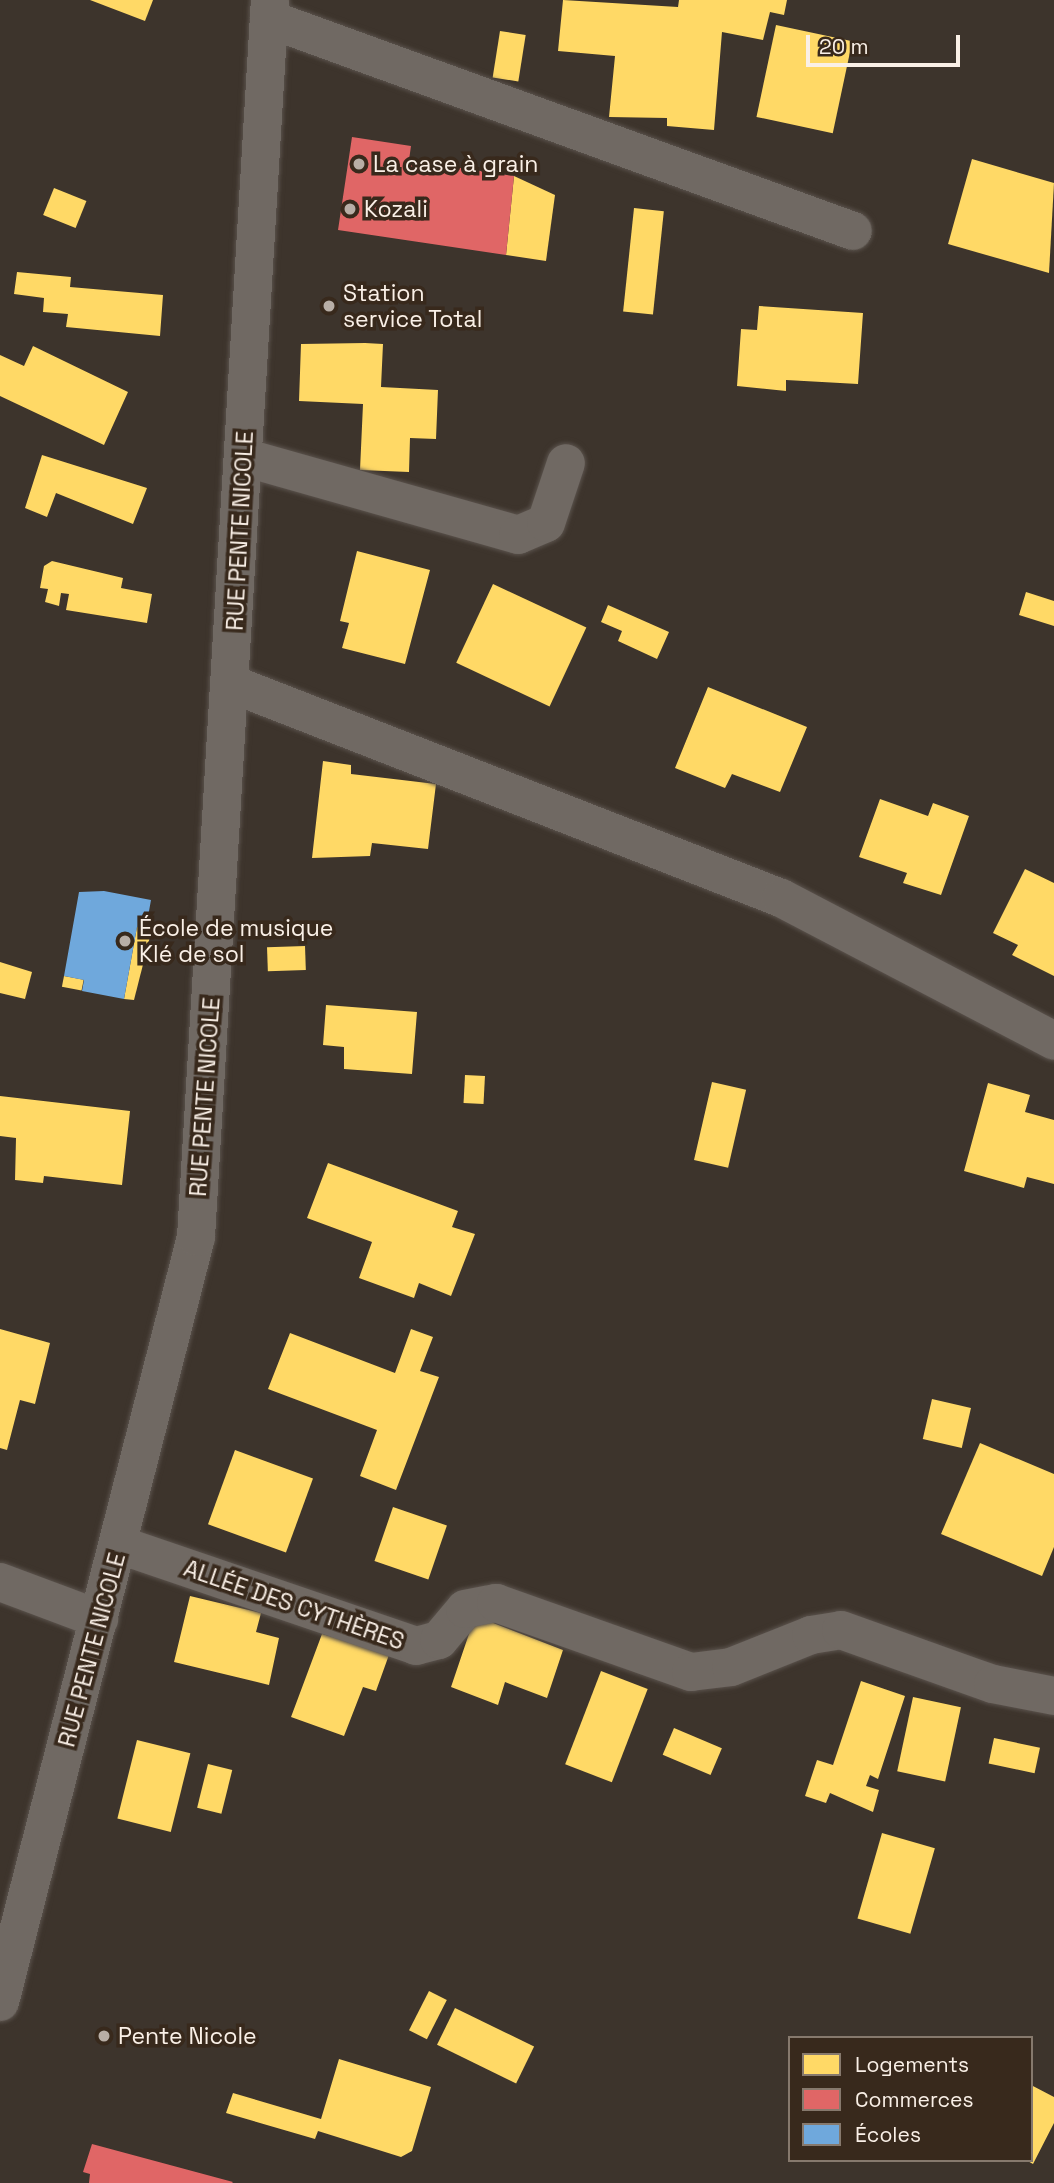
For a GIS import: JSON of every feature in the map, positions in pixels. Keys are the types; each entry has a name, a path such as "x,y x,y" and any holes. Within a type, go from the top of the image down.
{"street":[{"path":"270,9 853,231"},
{"name":"RUE PENTE NICOLE","path":"0,2002 120,1545 196,1237 232,684 270,9"},
{"path":"243,457 518,535 547,523 566,463"},
{"path":"232,684 782,898 1054,1041"},
{"name":"ALLÉE DES CYTHÈRES","path":"120,1545 416,1646 439,1640 465,1609 496,1602 691,1672 731,1667 811,1635 841,1630 993,1684 1054,1696"},
{"path":"0,1582 99,1619"}],"building: Logements":[{"path":"90,0 153,0 145,21"},
{"path":"563,0 678,7 679,0 787,0 784,15 770,12 763,40 722,32 714,130 667,126 667,118 609,117 615,56 558,51"},
{"path":"776,25 852,41 833,133 756,117"},
{"path":"500,31 526,35 518,81 493,77"},
{"path":"972,159 1054,183 1049,273 948,244"},
{"path":"514,176 555,195 546,261 506,255"},
{"path":"54,188 86,201 76,228 43,215"},
{"path":"634,208 664,211 653,315 623,311"},
{"path":"17,272 71,277 70,287 163,295 160,336 66,327 68,314 43,312 44,298 14,294"},
{"path":"759,306 863,313 858,384 786,380 786,391 737,386 741,329 757,330"},
{"path":"301,344 383,344 381,387 438,390 436,439 410,438 409,472 360,470 363,404 299,401"},
{"path":"33,346 128,392 104,445 0,396 0,355 24,366"},
{"path":"42,455 147,488 133,524 56,493 47,517 25,508"},
{"path":"357,551 430,570 405,664 342,648 349,623 340,621"},
{"path":"52,561 123,578 121,588 152,594 147,623 66,610 69,594 61,593 59,606 45,602 48,589 40,588 44,566"},
{"path":"493,584 586,628 550,706 456,663"},
{"path":"1026,592 1054,601 1054,626 1019,615"},
{"path":"608,605 669,632 657,659 618,641 622,631 601,622"},
{"path":"708,687 807,727 780,792 732,774 725,788 675,768"},
{"path":"323,761 351,765 351,774 436,784 428,849 372,843 370,856 312,858"},
{"path":"880,799 928,816 933,803 969,816 941,895 903,883 907,873 859,857"},
{"path":"1025,869 1054,883 1054,976 1012,955 1018,945 993,933"},
{"path":"137,927 152,929 134,1000 124,999"},
{"path":"305,946 306,970 268,971 267,947"},
{"path":"0,962 32,972 25,999 0,993"},
{"path":"64,976 84,980 82,991 62,987"},
{"path":"326,1005 417,1012 412,1074 344,1069 344,1047 323,1045"},
{"path":"465,1075 485,1076 484,1104 464,1103"},
{"path":"712,1082 746,1090 728,1168 694,1160"},
{"path":"988,1083 1030,1095 1025,1112 1054,1120 1054,1184 1027,1177 1024,1188 964,1171"},
{"path":"0,1096 130,1111 122,1185 44,1176 43,1183 15,1180 16,1138 0,1136"},
{"path":"328,1163 458,1211 452,1227 475,1234 451,1296 419,1283 414,1298 359,1278 372,1242 307,1218"},
{"path":"0,1329 50,1343 35,1404 20,1400 7,1450 0,1448"},
{"path":"411,1329 433,1337 420,1371 439,1377 396,1490 360,1476 377,1430 268,1389 290,1333 395,1373"},
{"path":"932,1399 971,1408 962,1448 923,1439"},
{"path":"980,1443 1054,1474 1054,1547 1042,1576 941,1534"},
{"path":"235,1450 313,1478 286,1553 208,1524"},
{"path":"393,1507 447,1526 428,1579 374,1561"},
{"path":"190,1596 261,1613 256,1632 279,1638 269,1685 174,1662"},
{"path":"475,1616 563,1650 547,1698 505,1682 498,1705 451,1687"},
{"path":"322,1634 390,1652 376,1691 363,1687 344,1736 291,1717"},
{"path":"601,1671 648,1689 612,1782 565,1764"},
{"path":"861,1681 905,1696 878,1779 870,1775 866,1786 879,1790 873,1812 830,1793 826,1803 805,1796 817,1760 833,1765"},
{"path":"913,1697 961,1707 945,1782 897,1771"},
{"path":"674,1728 722,1748 711,1775 663,1755"},
{"path":"994,1738 1040,1748 1035,1773 989,1763"},
{"path":"137,1740 190,1753 171,1832 117,1819"},
{"path":"208,1764 232,1770 221,1814 197,1808"},
{"path":"882,1833 935,1848 910,1934 857,1919"},
{"path":"429,1991 447,2000 427,2039 409,2030"},
{"path":"455,2008 534,2047 516,2083 437,2045"},
{"path":"339,2059 431,2087 412,2151 401,2157 318,2131 315,2139 226,2113 233,2093 321,2119"},
{"path":"1033,2086 1054,2097 1054,2123 1033,2164 1030,2162 1033,2162"}],"building: Commerces":[{"path":"352,137 411,146 409,160 514,176 506,255 338,230"},
{"path":"92,2144 233,2182 89,2183 90,2174 83,2172"}],"building: Écoles":[{"path":"104,891 151,900 146,928 137,927 124,999 82,991 84,980 64,976 79,892"}],"place":[{"name":"La case à grain","path":"359,164"},
{"name":"Kozali","path":"350,209"},
{"name":"Station service Total","path":"329,306"},
{"name":"École de musique Klé de sol","path":"125,941"},
{"name":"Pente Nicole","path":"104,2036"}]}
